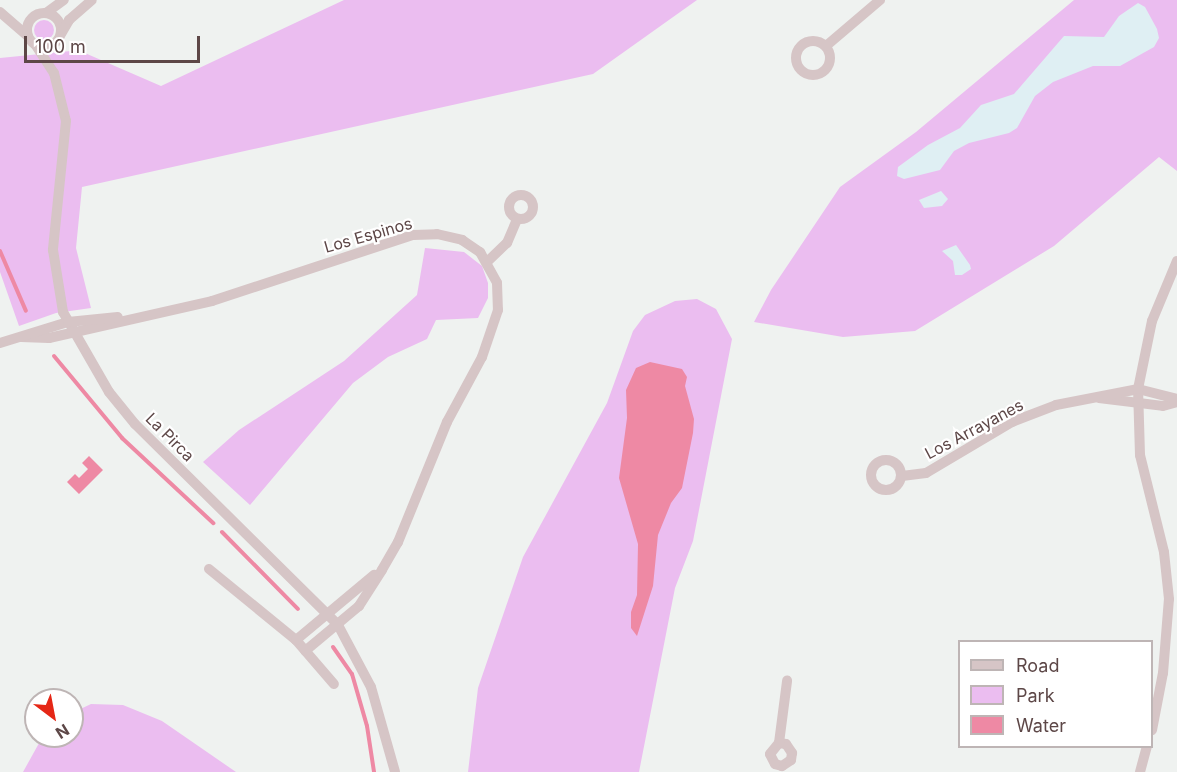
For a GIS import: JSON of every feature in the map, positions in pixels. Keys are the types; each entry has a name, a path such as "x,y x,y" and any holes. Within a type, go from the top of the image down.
{"street":[{"path":"64,0 29,23 32,42 44,47 59,38 69,20 92,0"},
{"path":"826,46 880,0"},
{"name":"La Pirca","path":"2,14 41,14"},
{"name":"La Pirca","path":"2,14 32,42 54,73"},
{"path":"41,14 56,18 59,38"},
{"name":"La Pirca","path":"59,38 52,51 54,73 65,108 66,133 53,258 59,301 68,322 109,392 135,424 338,625 371,687 395,772"},
{"path":"306,651 359,606 398,542 447,422 482,357 498,310 497,283 488,262 507,243 517,219"},
{"name":"Los Espinos","path":"0,343 68,322 136,315 212,301 413,236 437,234 462,240 488,262"},
{"path":"1153,725 1162,684 1169,598 1164,552 1140,455 1138,389 1152,321 1177,261"},
{"name":"Los Espinos","path":"21,337 49,338 75,333 136,315"},
{"name":"Los Arrayanes","path":"902,476 926,472 1012,422 1056,405 1138,389 1177,400"},
{"name":"Los Arrayanes","path":"1096,397 1138,404 1177,400"},
{"path":"209,569 296,640 334,684"},
{"path":"296,640 381,570"},
{"path":"779,743 786,744 792,753 791,760 782,769 775,764 770,754 779,743 787,681"},
{"path":"1140,772 1147,748"}],"green space":[{"path":"344,0 697,0 593,74 82,187 76,248 91,308 56,313 19,326 0,272 0,58 71,51 71,47 161,86"},
{"path":"1074,0 1177,0 1177,171 1159,157 1054,246 915,331 843,337 754,322 771,290 840,187 916,132"},
{"path":"40,20 48,20 54,26 54,34 48,40 40,40 34,34 34,26"},
{"path":"425,248 464,252 482,266 488,283 488,298 478,318 436,320 427,339 388,357 353,383 250,505 203,462 239,430 344,361 417,295"},
{"path":"697,299 716,309 732,339 693,541 675,588 639,772 468,772 478,688 523,557 607,403 633,331 645,315 675,301"},
{"path":"91,704 123,705 162,721 236,772 23,772 36,748 84,748 84,707"}],"sand":[{"path":"1138,3 1145,7 1157,29 1159,38 1154,47 1120,66 1093,66 1053,82 1035,96 1017,128 1009,133 969,143 954,151 940,170 904,179 897,176 898,167 928,145 960,128 981,105 1014,94 1064,36 1104,37 1119,16"},
{"path":"941,191 948,199 942,206 924,208 919,200"},
{"path":"956,245 971,269 962,275 955,275 953,261 942,251"}],"water":[{"path":"650,362 682,369 687,377 685,386 694,419 682,488 671,503 658,535 653,586 637,636 631,628 631,612 637,595 638,544 619,478 627,418 626,390 636,368"},
{"path":"89,456 103,470 79,494 67,482 75,474 79,478 88,469 82,463"}],"waterway":[{"path":"0,251 26,311"},
{"path":"54,356 122,438 213,523"},
{"path":"222,532 298,609"},
{"path":"333,647 352,674 367,726 374,772"}]}
